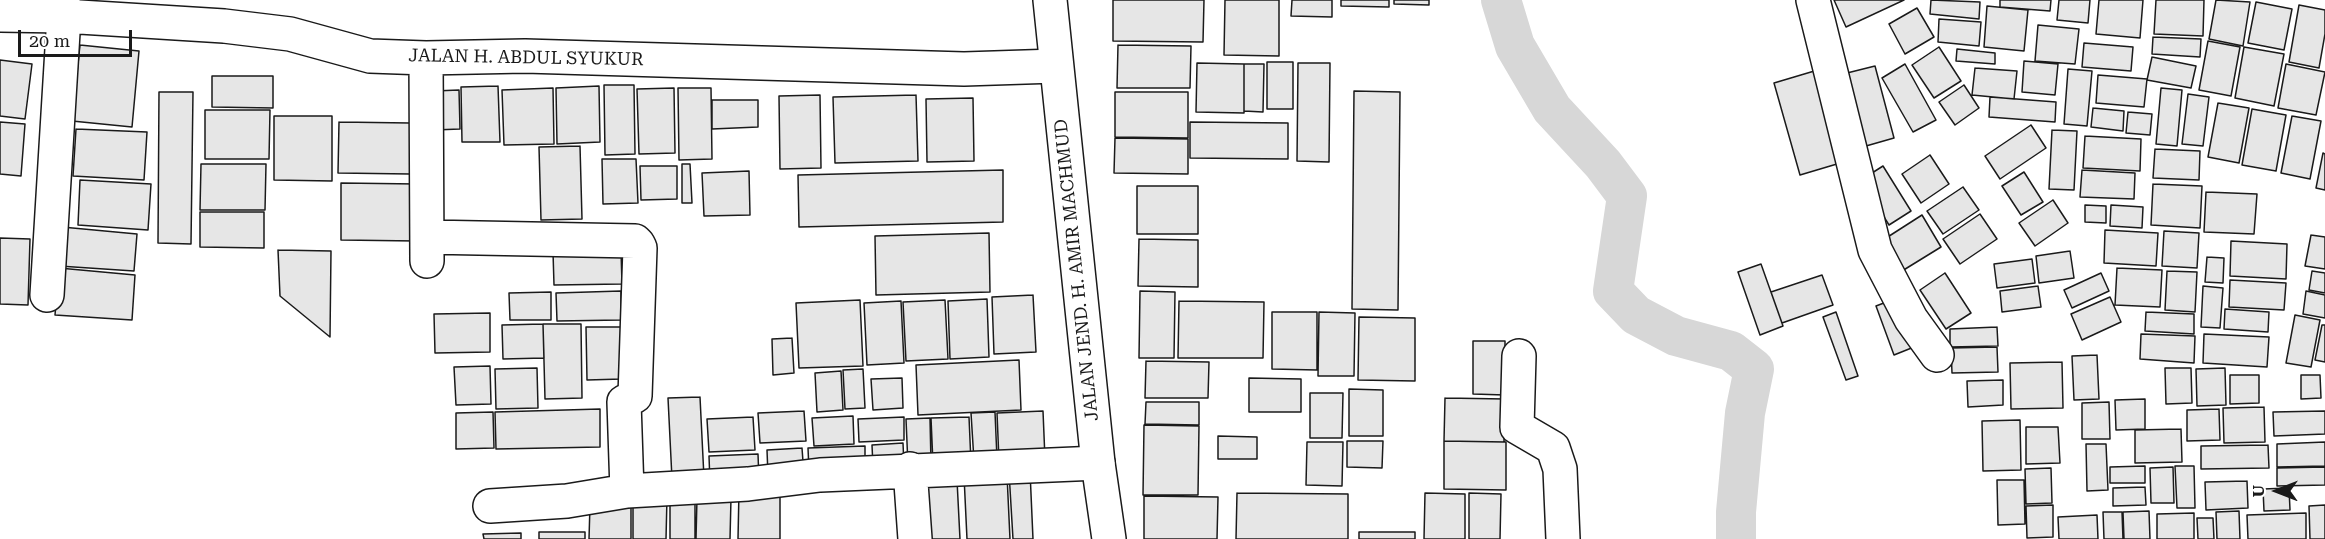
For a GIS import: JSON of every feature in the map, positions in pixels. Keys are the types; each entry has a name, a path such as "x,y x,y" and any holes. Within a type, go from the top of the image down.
{"main road":[{"name":"JALAN JEND. H. AMIR MACHMUD","path":"1050,0 1098,463 1109,539"},
{"path":"1813,0 1875,250 1911,319 1937,355"},
{"name":"JALAN H. ABDUL SYUKUR","path":"0,15 64,8 223,13 370,56 426,58 525,56 964,69 1056,66"},
{"path":"47,295 64,8"},
{"path":"426,58 427,249 635,241 640,248 635,396 624,402 627,491"},
{"path":"1519,356 1517,427 1553,448 1560,469 1563,539"},
{"path":"490,506 567,501 627,491 748,484 820,474 1098,463"},
{"path":"910,470 915,539"}],"building":[{"path":"1113,0 1204,0 1203,42 1113,41"},
{"path":"1225,0 1279,0 1279,56 1224,55"},
{"path":"1292,0 1332,0 1332,17 1291,16"},
{"path":"1341,0 1389,0 1389,7 1341,6"},
{"path":"1394,0 1429,0 1429,5 1394,4"},
{"path":"1834,0 1904,0 1846,27"},
{"path":"1931,0 1980,2 1979,19 1930,14"},
{"path":"2000,0 2051,0 2050,11 2000,7"},
{"path":"2059,0 2090,0 2088,23 2057,20"},
{"path":"2099,0 2143,0 2140,38 2096,34"},
{"path":"2156,0 2204,0 2203,36 2154,34"},
{"path":"2216,0 2250,2 2243,46 2209,39"},
{"path":"2256,2 2292,9 2284,50 2248,43"},
{"path":"2299,5 2325,10 2325,34 2319,68 2289,62"},
{"path":"1987,6 2028,10 2024,51 1984,47"},
{"path":"1917,8 1934,37 1905,54 1889,24"},
{"path":"1939,19 1981,22 1979,46 1938,42"},
{"path":"2038,25 2079,29 2075,64 2035,61"},
{"path":"2153,37 2201,39 2200,57 2152,54"},
{"path":"2208,41 2240,47 2231,96 2199,90"},
{"path":"2084,43 2133,47 2131,71 2082,67"},
{"path":"80,45 139,51 132,127 72,121"},
{"path":"1118,45 1191,46 1190,88 1117,88"},
{"path":"1939,47 1961,81 1934,98 1912,65"},
{"path":"2244,47 2284,54 2274,106 2235,98"},
{"path":"1957,49 1995,53 1995,64 1956,61"},
{"path":"2152,57 2196,66 2191,88 2147,80"},
{"path":"0,60 32,64 25,119 0,116"},
{"path":"2024,61 2058,64 2055,95 2022,92"},
{"path":"1267,62 1293,62 1293,109 1267,109"},
{"path":"1197,63 1244,64 1244,113 1196,112"},
{"path":"1298,63 1330,63 1329,162 1297,161"},
{"path":"1244,64 1264,64 1263,112 1244,111"},
{"path":"1905,64 1936,120 1913,132 1882,78"},
{"path":"2286,64 2325,72 2316,115 2278,108"},
{"path":"1875,66 1894,138 1859,148 1839,75"},
{"path":"1975,68 2017,71 2014,99 1972,95"},
{"path":"1821,69 1847,161 1800,175 1774,83"},
{"path":"2068,69 2092,71 2087,126 2064,124"},
{"path":"2098,75 2147,79 2144,107 2096,103"},
{"path":"212,76 273,76 273,108 212,107"},
{"path":"604,85 634,85 635,154 605,155"},
{"path":"1964,85 1979,108 1955,125 1939,102"},
{"path":"498,86 500,142 462,142 461,87"},
{"path":"599,86 600,142 557,144 556,88"},
{"path":"553,88 554,144 504,145 502,90"},
{"path":"674,88 675,153 639,154 637,89"},
{"path":"678,88 711,88 712,159 679,160"},
{"path":"2161,88 2182,90 2177,146 2156,144"},
{"path":"459,90 460,129 434,130 434,91"},
{"path":"1354,91 1400,92 1398,310 1352,309"},
{"path":"159,92 193,92 191,244 158,243"},
{"path":"1115,92 1188,92 1188,138 1115,137"},
{"path":"2188,94 2209,97 2203,146 2182,144"},
{"path":"820,95 821,168 780,169 779,96"},
{"path":"916,95 918,161 835,163 833,97"},
{"path":"1990,97 2056,102 2055,122 1989,117"},
{"path":"973,98 974,161 927,162 926,99"},
{"path":"712,100 758,100 758,127 712,129"},
{"path":"2218,103 2249,108 2239,163 2208,157"},
{"path":"2093,108 2124,111 2123,131 2091,127"},
{"path":"2252,109 2286,115 2276,171 2242,165"},
{"path":"205,110 270,110 269,159 205,159"},
{"path":"2128,112 2152,114 2150,135 2126,133"},
{"path":"274,116 332,116 332,181 274,180"},
{"path":"2292,116 2321,121 2310,179 2281,173"},
{"path":"0,122 25,124 21,176 0,174"},
{"path":"339,122 410,123 410,174 338,173"},
{"path":"1190,122 1288,123 1288,159 1190,158"},
{"path":"2031,125 2046,148 2000,179 1985,156"},
{"path":"76,129 147,132 144,180 73,176"},
{"path":"2052,130 2077,131 2074,190 2049,189"},
{"path":"2085,136 2141,139 2140,171 2083,168"},
{"path":"1115,138 1188,139 1188,174 1114,173"},
{"path":"580,146 582,219 541,220 539,147"},
{"path":"2155,149 2200,151 2199,180 2153,178"},
{"path":"2323,153 2325,154 2325,190 2316,188"},
{"path":"1930,155 1949,184 1921,203 1902,174"},
{"path":"602,159 636,159 638,203 603,204"},
{"path":"201,164 266,164 265,210 200,210"},
{"path":"682,164 690,164 692,203 682,203"},
{"path":"640,166 677,166 677,199 641,200"},
{"path":"1883,166 1911,211 1889,225 1861,180"},
{"path":"1003,170 1003,222 799,227 798,175"},
{"path":"2082,170 2135,173 2134,199 2080,197"},
{"path":"749,171 750,215 704,216 702,173"},
{"path":"2024,172 2043,202 2021,215 2002,186"},
{"path":"80,180 151,184 148,230 78,225"},
{"path":"341,183 417,184 416,241 341,240"},
{"path":"2153,184 2202,186 2200,228 2151,225"},
{"path":"1137,186 1198,186 1198,234 1137,234"},
{"path":"1963,187 1979,210 1943,234 1927,211"},
{"path":"2206,192 2257,194 2254,234 2204,232"},
{"path":"2053,200 2068,223 2035,246 2019,223"},
{"path":"2085,205 2106,206 2106,223 2085,222"},
{"path":"2111,205 2143,207 2142,228 2110,226"},
{"path":"200,212 264,212 264,248 200,247"},
{"path":"1980,214 1997,239 1960,264 1943,239"},
{"path":"1922,215 1941,247 1902,271 1883,240"},
{"path":"62,227 137,234 134,271 59,266"},
{"path":"2105,230 2158,233 2156,266 2104,263"},
{"path":"2164,231 2199,233 2197,268 2162,266"},
{"path":"989,233 990,292 876,295 875,236"},
{"path":"2311,235 2325,237 2325,269 2305,266"},
{"path":"0,238 30,239 28,305 0,304"},
{"path":"1139,239 1198,240 1198,287 1138,286"},
{"path":"2231,241 2287,244 2286,279 2230,276"},
{"path":"278,250 331,251 330,337 280,296"},
{"path":"621,251 622,284 554,285 553,252"},
{"path":"2070,251 2074,278 2039,283 2036,256"},
{"path":"2207,257 2224,258 2223,283 2205,282"},
{"path":"2032,259 2035,283 1997,288 1994,264"},
{"path":"1761,264 1783,326 1760,335 1738,272"},
{"path":"59,268 135,275 132,320 55,315"},
{"path":"2117,268 2162,270 2160,307 2115,305"},
{"path":"2167,271 2197,272 2195,312 2165,310"},
{"path":"2312,271 2325,273 2325,293 2309,290"},
{"path":"1945,273 1971,313 1946,329 1920,290"},
{"path":"2101,273 2109,291 2072,308 2064,290"},
{"path":"1822,275 1833,305 1782,323 1771,292"},
{"path":"2230,280 2286,283 2284,310 2229,307"},
{"path":"2038,286 2041,307 2002,312 2000,291"},
{"path":"2203,286 2223,288 2220,328 2201,327"},
{"path":"621,291 621,320 557,321 556,293"},
{"path":"1140,291 1175,292 1174,358 1139,358"},
{"path":"2306,291 2325,295 2325,318 2303,314"},
{"path":"551,292 551,320 510,320 509,293"},
{"path":"1033,295 1036,352 994,354 992,297"},
{"path":"2110,297 2121,322 2082,340 2071,314"},
{"path":"1897,298 1914,347 1894,355 1876,306"},
{"path":"987,299 989,357 950,359 948,301"},
{"path":"860,300 863,366 799,368 796,303"},
{"path":"945,300 948,359 906,361 903,302"},
{"path":"901,301 904,363 867,365 864,303"},
{"path":"1179,301 1264,302 1263,358 1178,358"},
{"path":"2225,309 2269,312 2268,332 2224,329"},
{"path":"1272,312 1317,312 1317,370 1272,369"},
{"path":"1319,312 1355,313 1354,376 1318,376"},
{"path":"1836,312 1858,376 1846,380 1823,317"},
{"path":"2146,312 2194,314 2194,334 2145,331"},
{"path":"490,313 490,352 435,353 434,314"},
{"path":"2295,315 2320,320 2311,367 2286,363"},
{"path":"1359,317 1415,318 1415,381 1358,380"},
{"path":"543,324 544,358 503,359 502,325"},
{"path":"543,324 581,324 582,398 545,399"},
{"path":"2322,325 2325,325 2325,362 2315,360"},
{"path":"586,327 621,327 622,379 587,380"},
{"path":"1997,327 1998,346 1950,347 1950,329"},
{"path":"2141,334 2195,336 2194,363 2140,359"},
{"path":"2204,334 2269,337 2267,367 2203,363"},
{"path":"792,338 794,373 773,375 772,339"},
{"path":"1473,341 1505,341 1505,395 1473,394"},
{"path":"1997,347 1998,372 1952,373 1951,348"},
{"path":"2097,355 2099,399 2074,400 2072,356"},
{"path":"1019,360 1021,410 918,415 916,365"},
{"path":"1146,361 1209,362 1208,398 1145,398"},
{"path":"2062,362 2063,408 2011,409 2010,363"},
{"path":"490,366 491,404 456,405 454,367"},
{"path":"537,368 538,408 496,409 495,369"},
{"path":"2165,368 2191,368 2192,403 2166,404"},
{"path":"2225,368 2226,405 2197,406 2196,369"},
{"path":"863,369 865,408 845,409 843,370"},
{"path":"841,371 843,410 817,412 815,373"},
{"path":"2230,375 2259,375 2259,403 2230,404"},
{"path":"2301,375 2320,375 2321,398 2301,399"},
{"path":"902,378 903,408 873,410 871,379"},
{"path":"1249,378 1301,379 1301,412 1249,412"},
{"path":"2003,380 2003,405 1968,407 1967,381"},
{"path":"1349,389 1383,390 1383,436 1349,436"},
{"path":"1310,393 1343,393 1342,438 1310,438"},
{"path":"700,397 704,478 672,479 668,398"},
{"path":"1445,398 1505,399 1504,442 1444,441"},
{"path":"2145,399 2145,429 2116,430 2115,400"},
{"path":"1146,402 1199,402 1199,425 1145,424"},
{"path":"2109,402 2110,439 2082,439 2082,403"},
{"path":"2264,407 2265,442 2224,443 2223,408"},
{"path":"600,409 600,447 496,449 495,412"},
{"path":"2219,409 2220,440 2187,441 2187,410"},
{"path":"804,411 806,441 760,443 758,413"},
{"path":"1043,411 1045,459 999,461 997,413"},
{"path":"2325,411 2325,434 2274,436 2273,412"},
{"path":"493,412 494,448 456,449 456,413"},
{"path":"995,412 997,459 974,461 971,413"},
{"path":"853,416 854,444 814,446 812,418"},
{"path":"753,417 755,450 709,452 707,419"},
{"path":"904,417 904,440 859,442 858,419"},
{"path":"969,417 971,463 933,464 931,418"},
{"path":"930,418 931,464 908,466 906,419"},
{"path":"2020,420 2021,470 1983,471 1982,421"},
{"path":"1144,425 1199,426 1198,495 1143,495"},
{"path":"2026,427 2058,427 2060,463 2026,464"},
{"path":"2181,429 2182,462 2135,463 2135,430"},
{"path":"1218,436 1257,437 1257,459 1218,459"},
{"path":"1347,441 1383,441 1382,468 1347,467"},
{"path":"1444,441 1506,442 1506,490 1444,489"},
{"path":"1307,442 1343,442 1342,486 1306,485"},
{"path":"2325,442 2325,466 2277,467 2277,444"},
{"path":"903,443 904,466 873,467 872,445"},
{"path":"2086,444 2106,444 2108,490 2087,491"},
{"path":"2268,445 2269,468 2201,469 2201,446"},
{"path":"865,446 865,468 809,471 808,448"},
{"path":"802,448 804,475 768,476 767,450"},
{"path":"758,454 759,480 710,483 709,456"},
{"path":"2145,466 2145,483 2110,483 2110,467"},
{"path":"2175,466 2194,466 2195,508 2177,508"},
{"path":"2173,467 2174,503 2151,503 2150,468"},
{"path":"2325,467 2325,485 2277,486 2277,468"},
{"path":"2051,468 2052,503 2026,504 2025,469"},
{"path":"1030,471 1033,539 1013,539 1009,472"},
{"path":"1007,475 1010,539 967,539 964,476"},
{"path":"957,480 960,539 919,539 917,482"},
{"path":"1997,480 2024,480 2025,524 1998,525"},
{"path":"2247,481 2248,508 2206,510 2205,482"},
{"path":"2145,487 2146,505 2113,506 2113,488"},
{"path":"2289,488 2290,510 2264,511 2263,489"},
{"path":"739,490 780,490 780,539 738,539"},
{"path":"1237,493 1348,494 1348,539 1236,539"},
{"path":"1425,493 1465,494 1465,539 1424,539"},
{"path":"1469,493 1501,494 1500,539 1469,539"},
{"path":"1144,496 1218,497 1217,539 1144,539"},
{"path":"633,497 667,497 666,539 633,539"},
{"path":"670,498 695,498 695,539 670,539"},
{"path":"697,498 731,498 730,539 696,539"},
{"path":"590,505 631,505 631,539 589,539"},
{"path":"2053,505 2053,537 2027,538 2026,506"},
{"path":"2325,505 2325,539 2310,539 2309,506"},
{"path":"2149,511 2150,539 2124,539 2123,512"},
{"path":"2239,511 2240,539 2217,539 2216,512"},
{"path":"2103,512 2122,512 2123,539 2104,539"},
{"path":"2194,513 2194,539 2157,539 2157,514"},
{"path":"2306,513 2306,539 2248,539 2247,515"},
{"path":"2097,515 2098,539 2059,539 2058,517"},
{"path":"2197,518 2213,518 2214,539 2198,539"},
{"path":"539,532 585,532 585,539 539,539"},
{"path":"1359,532 1415,532 1415,539 1359,539"},
{"path":"521,533 521,539 484,539 483,534"}],"waterway":[{"path":"1501,0 1515,46 1552,109 1603,164 1627,196 1613,291 1636,315 1676,336 1731,351 1754,369 1745,413 1736,512 1736,539"}]}
